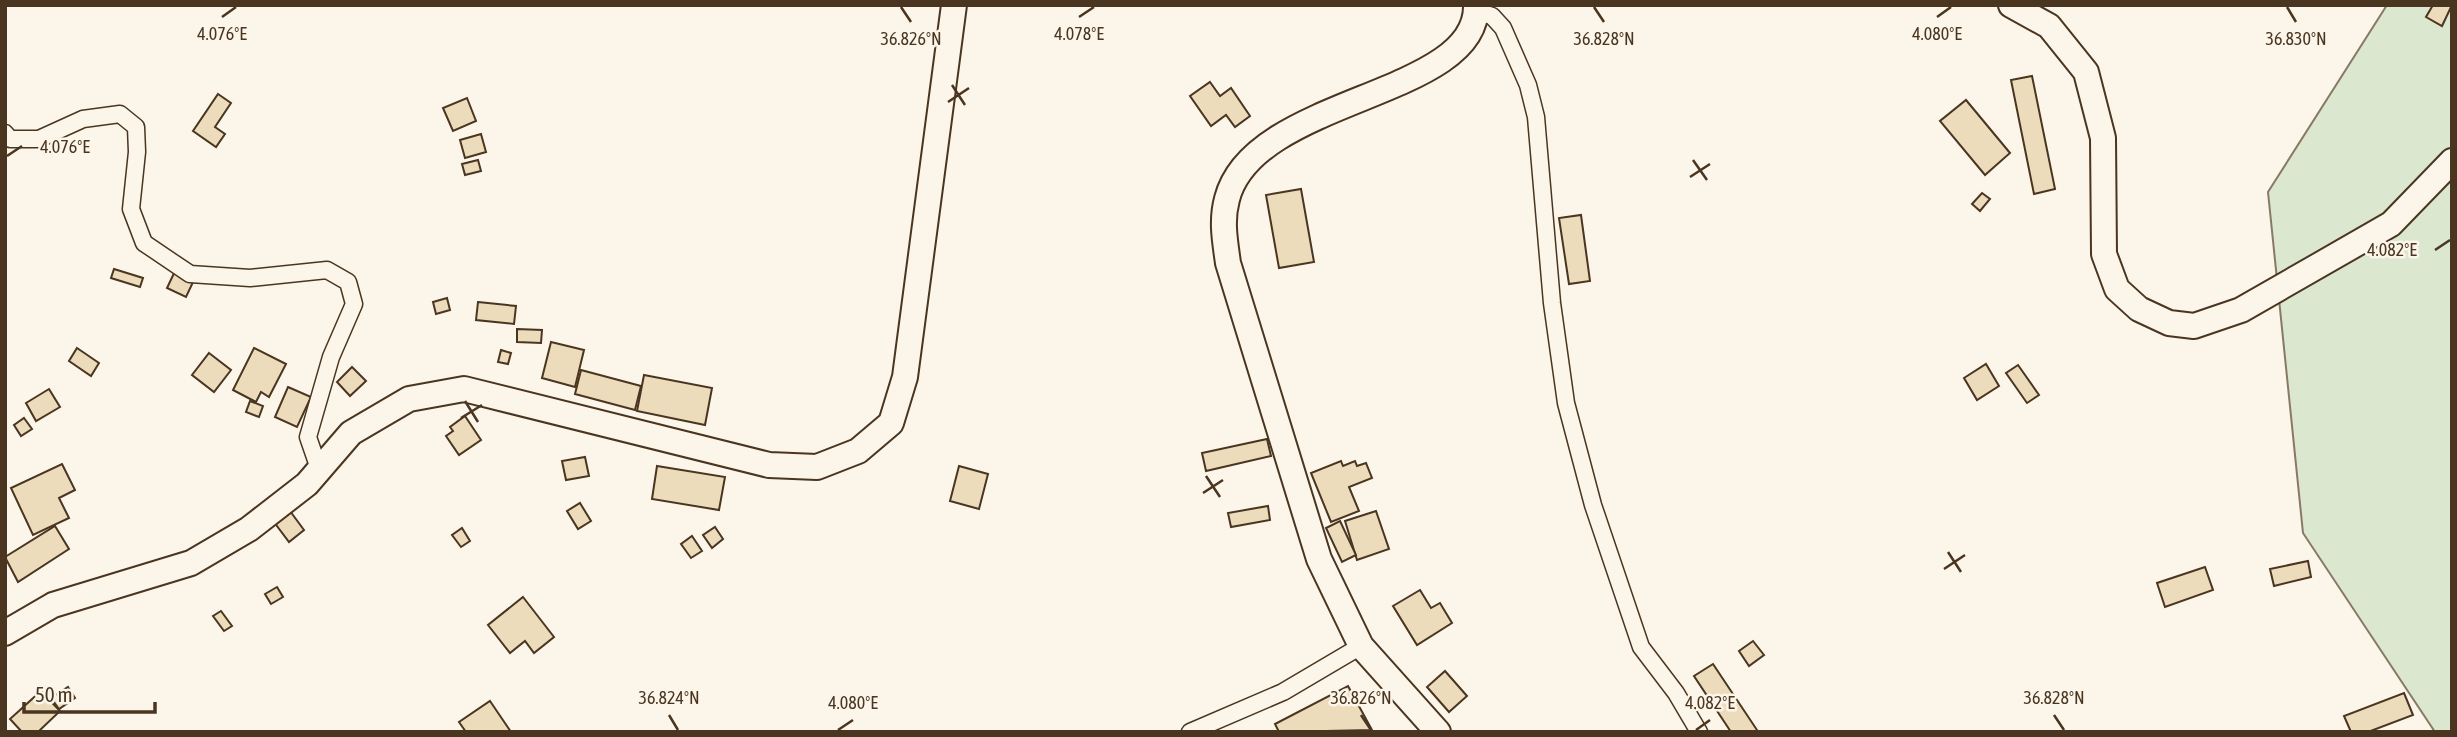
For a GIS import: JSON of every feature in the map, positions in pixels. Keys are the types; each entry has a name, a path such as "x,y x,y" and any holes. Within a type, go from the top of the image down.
{"main road":[{"path":"5,633 53,605 191,563 248,529 307,484 351,433 409,399 464,388 769,466 817,467 858,451 891,423 905,377 954,5"},
{"path":"2011,5 2049,26 2086,72 2103,138 2104,254 2118,289 2139,309 2169,323 2194,326 2241,310 2391,224 2452,161"},
{"path":"1437,732 1362,646 1319,559 1228,263 1223,226 1227,198 1247,161 1267,144 1294,128 1424,72 1465,41 1476,8"}],"street":[{"path":"1476,8 1492,16 1503,28 1528,85 1536,117 1552,303 1566,403 1593,505 1641,647 1676,693 1699,732"},
{"path":"5,133 10,139 39,139 83,119 120,114 136,127 137,152 131,209 144,243 190,274 250,278 327,270 348,282 354,304 331,357 308,437 319,469"},
{"path":"1190,732 1283,692 1362,646"}],"green space":[{"path":"2387,5 2452,5 2452,732 2435,732 2303,533 2268,192"}],"building":[{"path":"2433,5 2452,5 2442,26 2426,17"},
{"path":"2032,76 2055,189 2034,194 2011,80"},
{"path":"1210,82 1220,96 1231,88 1250,116 1235,127 1226,115 1211,126 1190,96"},
{"path":"218,94 231,103 215,127 225,134 216,147 193,131"},
{"path":"467,98 476,121 453,131 443,108"},
{"path":"1966,100 2010,153 1985,175 1940,121"},
{"path":"481,134 486,152 465,158 460,140"},
{"path":"478,160 481,171 465,175 462,164"},
{"path":"1301,189 1314,262 1279,268 1266,195"},
{"path":"1982,193 1990,199 1980,211 1972,204"},
{"path":"1581,215 1590,281 1569,284 1559,218"},
{"path":"114,269 143,278 140,287 111,278"},
{"path":"175,271 194,280 186,297 167,288"},
{"path":"447,298 450,310 436,314 433,302"},
{"path":"478,302 516,306 514,324 476,320"},
{"path":"517,329 542,330 541,343 517,342"},
{"path":"551,342 584,350 575,387 542,378"},
{"path":"77,348 99,363 91,376 69,361"},
{"path":"254,348 286,364 269,397 261,392 256,402 233,390"},
{"path":"501,350 511,353 508,364 498,362"},
{"path":"209,353 231,370 214,392 192,375"},
{"path":"1986,364 1999,386 1977,400 1964,378"},
{"path":"2018,365 2039,395 2027,403 2006,373"},
{"path":"352,367 366,381 350,396 337,382"},
{"path":"581,370 641,386 635,410 575,394"},
{"path":"644,375 712,388 705,425 637,411"},
{"path":"288,387 311,397 297,427 275,417"},
{"path":"49,389 60,407 36,421 26,403"},
{"path":"250,401 263,406 259,417 246,412"},
{"path":"465,416 481,440 459,455 446,436 453,431 450,427"},
{"path":"24,418 32,429 21,436 14,425"},
{"path":"1267,439 1271,456 1206,471 1202,453"},
{"path":"585,457 589,476 566,480 562,461"},
{"path":"1341,461 1343,466 1355,461 1357,466 1366,463 1372,478 1349,487 1359,511 1331,522 1311,473"},
{"path":"62,464 75,490 59,498 69,518 33,535 11,488"},
{"path":"657,466 725,477 719,510 652,499"},
{"path":"959,466 988,474 979,509 950,501"},
{"path":"580,503 591,521 578,529 567,511"},
{"path":"1268,506 1270,520 1231,527 1228,513"},
{"path":"290,511 304,530 289,542 274,522"},
{"path":"1376,511 1389,549 1357,560 1345,521"},
{"path":"1340,521 1356,555 1342,562 1326,528"},
{"path":"55,526 69,549 18,582 5,557"},
{"path":"715,527 723,539 712,548 703,535"},
{"path":"462,528 470,541 461,547 452,535"},
{"path":"692,536 702,551 691,558 681,544"},
{"path":"2308,561 2311,577 2274,586 2270,569"},
{"path":"2205,567 2213,590 2165,607 2157,583"},
{"path":"277,587 283,597 271,604 265,594"},
{"path":"1420,590 1431,608 1440,603 1452,623 1417,645 1393,606"},
{"path":"523,597 554,637 534,653 525,641 510,653 488,625"},
{"path":"221,611 232,626 224,631 213,616"},
{"path":"1753,641 1764,655 1749,666 1739,651"},
{"path":"1713,664 1757,730 1755,732 1731,732 1694,676"},
{"path":"1445,671 1467,696 1449,712 1427,687"},
{"path":"1348,686 1372,730 1279,732 1275,724"},
{"path":"68,687 75,698 59,709 51,698"},
{"path":"41,691 60,711 38,732 22,732 10,719"},
{"path":"2404,693 2413,715 2368,732 2351,732 2344,716"},
{"path":"490,701 511,732 466,732 459,722"}]}
